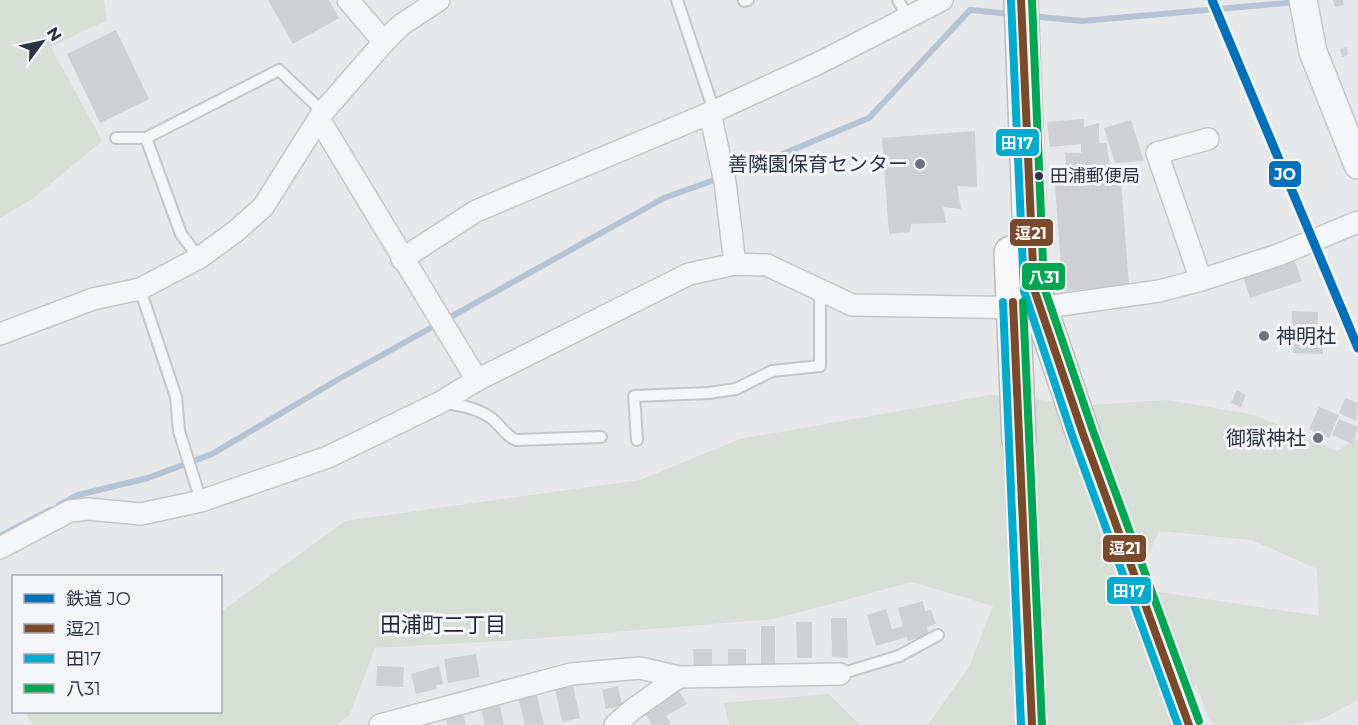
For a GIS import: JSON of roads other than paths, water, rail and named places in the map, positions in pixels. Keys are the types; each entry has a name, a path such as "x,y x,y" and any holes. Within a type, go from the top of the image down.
{"highway":[{"path":"1011,12 1031,264 1026,308 1019,440"},
{"path":"1026,308 1083,434"}],"street":[{"path":"348,0 384,42"},
{"path":"0,333 93,299 140,289 199,258 263,207 321,115 401,25 439,0"},
{"path":"402,259 476,211 712,112 819,63 903,9 942,0"},
{"path":"1303,0 1313,52 1358,165"},
{"path":"712,112 725,182 735,264"},
{"path":"321,115 402,259 477,380"},
{"path":"1201,280 1157,153 1208,139"},
{"path":"0,548 70,511 88,508 141,514 201,501 328,457 441,402 477,380 689,274 735,264 767,265 852,305 1026,308 1159,291 1278,255 1358,222"},
{"path":"380,725 571,674 640,668 678,677 840,674"},
{"path":"615,725 678,677"}],"lane":[{"path":"676,0 712,112"},
{"path":"116,138 146,138 279,70 321,115"},
{"path":"146,138 181,234 199,258"},
{"path":"637,440 634,396 709,393 736,389 772,371 820,366 820,288"},
{"path":"140,289 176,397 179,431 201,501"},
{"path":"441,402 477,410 492,418 510,438 516,440 601,437"},
{"path":"840,674 898,656 938,634"}],"waterway":[{"path":"1030,16 1082,21 1298,2"},
{"path":"59,505 78,495 148,478 212,454 339,379 664,198 756,165 869,118 970,10 1011,14"},
{"path":"0,536 50,510"}],"tunnel":[{"path":"1083,434 1189,725"},
{"path":"1019,440 1032,725"}],"rail line":[{"name":"JO","path":"1212,0 1358,348"}],"place":[{"name":"善隣園保育センター","path":"920,164"},
{"name":"田浦郵便局","path":"1039,176"},
{"name":"神明社","path":"1264,336"},
{"name":"御獄神社","path":"1318,438"}],"district":[{"name":"田浦町二丁目","path":"443,624"}]}
